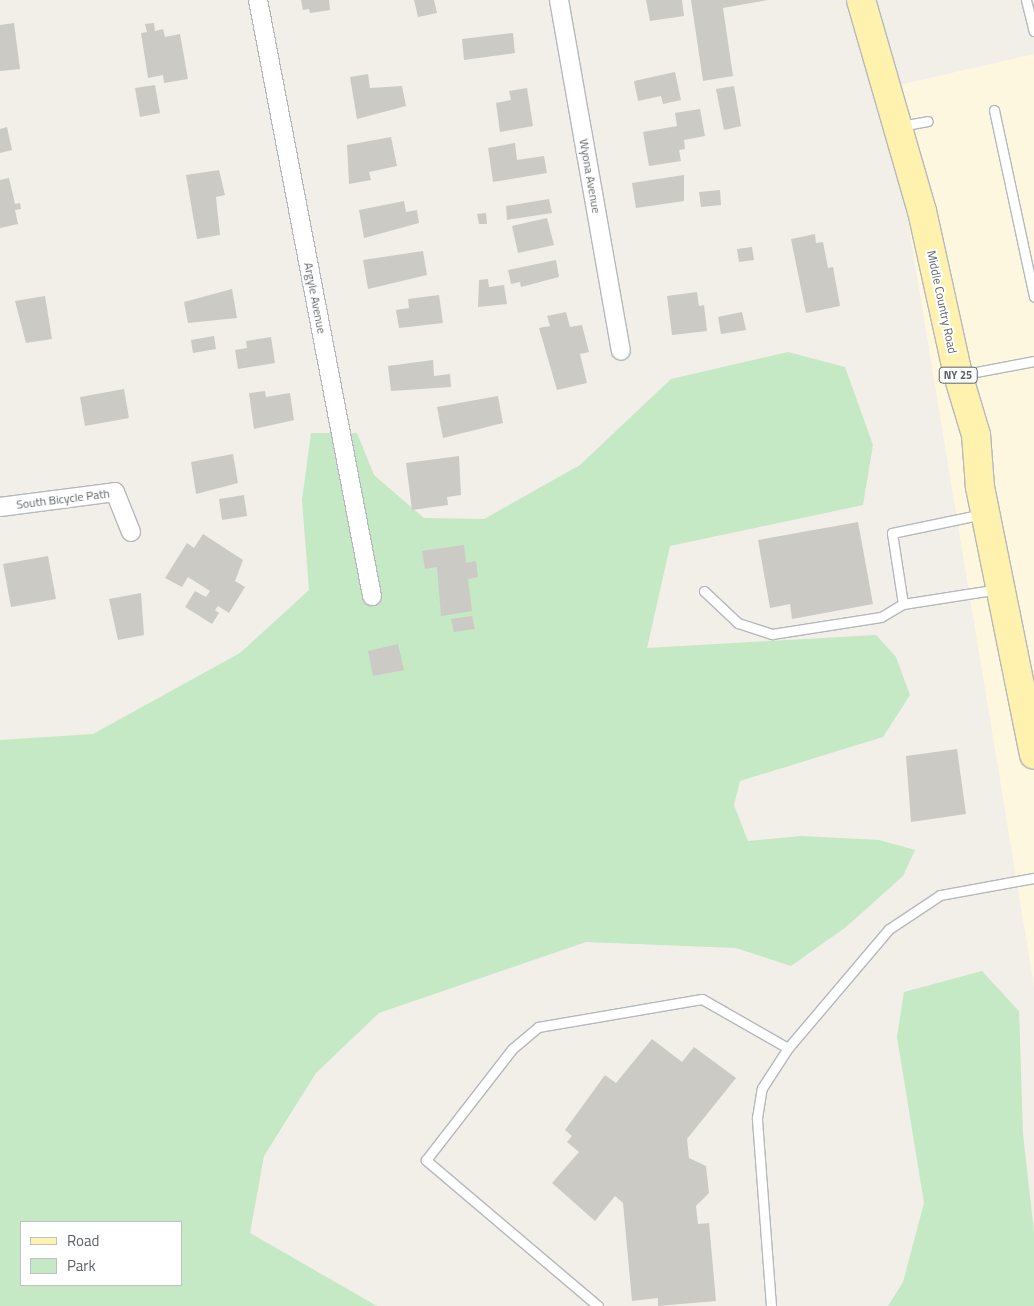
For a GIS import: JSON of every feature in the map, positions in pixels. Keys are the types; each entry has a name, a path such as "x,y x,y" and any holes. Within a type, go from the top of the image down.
{"main road":[{"name":"Middle Country Road","path":"861,0 922,211 958,375 976,435 986,514 1034,755"}],"street":[{"name":"Argyle Avenue","path":"258,0 372,596"},
{"name":"Wyona Avenue","path":"559,0 620,351"},
{"name":"South Bicycle Path","path":"0,507 115,492 131,532"}],"lane":[{"path":"1026,0 1034,31"},
{"path":"994,110 1034,297"},
{"path":"897,126 928,121"},
{"path":"958,375 1034,361"},
{"path":"903,604 892,533 986,514"},
{"path":"704,591 738,623 772,634 881,617 903,604 1001,588"},
{"path":"771,1306 757,1118 762,1088 788,1048 889,930 940,895 1034,878"},
{"path":"598,1306 426,1160 512,1049 538,1027 702,999 788,1048"}],"shaded area":[{"path":"1034,54 1034,986 886,88"}],"green space":[{"path":"788,352 845,367 873,445 863,505 670,546 647,648 876,635 896,657 910,695 883,737 740,781 734,805 748,841 801,836 879,840 915,850 903,876 846,927 791,966 736,948 586,942 379,1013 316,1073 264,1156 250,1233 377,1306 0,1306 0,740 93,734 240,653 309,590 302,500 311,433 357,433 374,475 424,518 484,519 580,465 671,379"},
{"path":"982,971 1019,1011 1023,1134 1034,1232 1034,1306 888,1306 903,1282 924,1203 897,1037 904,992"}],"building":[{"path":"301,0 329,0 330,10 310,13 309,9 303,10"},
{"path":"414,0 434,0 437,13 418,17"},
{"path":"646,0 682,0 684,16 650,21"},
{"path":"691,0 768,0 723,8 733,76 703,81"},
{"path":"14,23 20,69 0,71 0,25"},
{"path":"154,23 155,31 163,29 165,37 180,34 188,79 164,83 163,75 148,78 141,33 147,32 145,24"},
{"path":"513,33 515,53 464,60 462,39"},
{"path":"675,72 681,100 663,104 661,96 638,101 634,81"},
{"path":"368,74 370,88 402,86 406,106 357,119 350,77"},
{"path":"155,85 160,113 140,117 135,88"},
{"path":"734,86 741,126 724,130 716,89"},
{"path":"527,88 533,126 500,132 496,103 511,100 509,91"},
{"path":"700,109 705,136 684,140 685,149 679,150 681,161 649,166 643,132 677,126 675,113"},
{"path":"7,127 12,150 0,153 0,129"},
{"path":"391,137 397,166 369,172 371,180 349,184 347,145"},
{"path":"515,143 517,160 544,156 547,173 493,182 488,148"},
{"path":"219,170 225,195 216,197 220,235 197,239 186,175"},
{"path":"684,175 684,201 636,208 632,183"},
{"path":"9,178 15,204 20,203 21,209 15,210 18,224 0,228 0,180"},
{"path":"720,190 721,205 701,207 699,192"},
{"path":"549,199 552,213 507,220 506,206"},
{"path":"404,201 406,212 417,210 419,223 364,238 359,210"},
{"path":"486,213 487,224 479,224 477,214"},
{"path":"547,218 554,245 518,253 512,226"},
{"path":"815,234 816,243 823,242 828,268 833,267 840,306 806,313 791,239"},
{"path":"752,247 754,260 739,262 737,249"},
{"path":"423,251 427,275 368,289 363,260"},
{"path":"556,260 559,277 521,287 520,282 511,284 508,270"},
{"path":"488,279 489,287 504,285 507,304 478,307 479,280"},
{"path":"232,289 237,318 188,323 184,302"},
{"path":"697,292 699,306 704,305 707,331 672,335 667,296"},
{"path":"439,295 443,323 399,328 396,310 409,308 408,299"},
{"path":"45,296 52,339 26,343 15,301"},
{"path":"566,312 570,327 582,325 589,352 580,354 587,383 557,390 539,328 550,326 547,316"},
{"path":"742,312 746,330 721,334 718,317"},
{"path":"214,336 216,349 193,353 191,340"},
{"path":"271,337 275,363 238,369 235,350 247,348 246,341"},
{"path":"433,360 434,376 450,374 451,387 391,391 388,366"},
{"path":"124,389 129,418 85,426 80,397"},
{"path":"265,391 266,397 290,393 294,420 254,429 249,393"},
{"path":"498,396 503,423 443,438 437,407"},
{"path":"233,454 238,483 196,494 191,462"},
{"path":"459,456 461,495 447,497 448,505 412,510 406,463"},
{"path":"244,495 247,516 222,520 219,499"},
{"path":"858,522 873,604 792,619 790,604 770,608 758,540"},
{"path":"203,534 243,560 235,581 245,587 229,613 218,606 215,610 219,613 212,624 185,607 195,591 206,597 210,591 188,577 182,587 165,578 187,543 194,548"},
{"path":"464,545 466,563 476,561 478,577 468,579 472,611 441,616 437,567 425,569 422,551"},
{"path":"48,556 56,599 11,607 3,564"},
{"path":"141,593 144,635 118,640 109,599"},
{"path":"472,616 475,629 454,632 451,619"},
{"path":"398,644 404,670 373,676 368,651"},
{"path":"957,749 966,814 911,822 906,756"},
{"path":"652,1039 682,1062 694,1047 736,1078 687,1139 689,1158 706,1166 709,1193 696,1206 698,1224 709,1223 716,1301 658,1306 658,1298 632,1301 623,1203 615,1196 595,1221 552,1183 579,1152 567,1142 572,1136 565,1130 605,1075 616,1083"}]}
